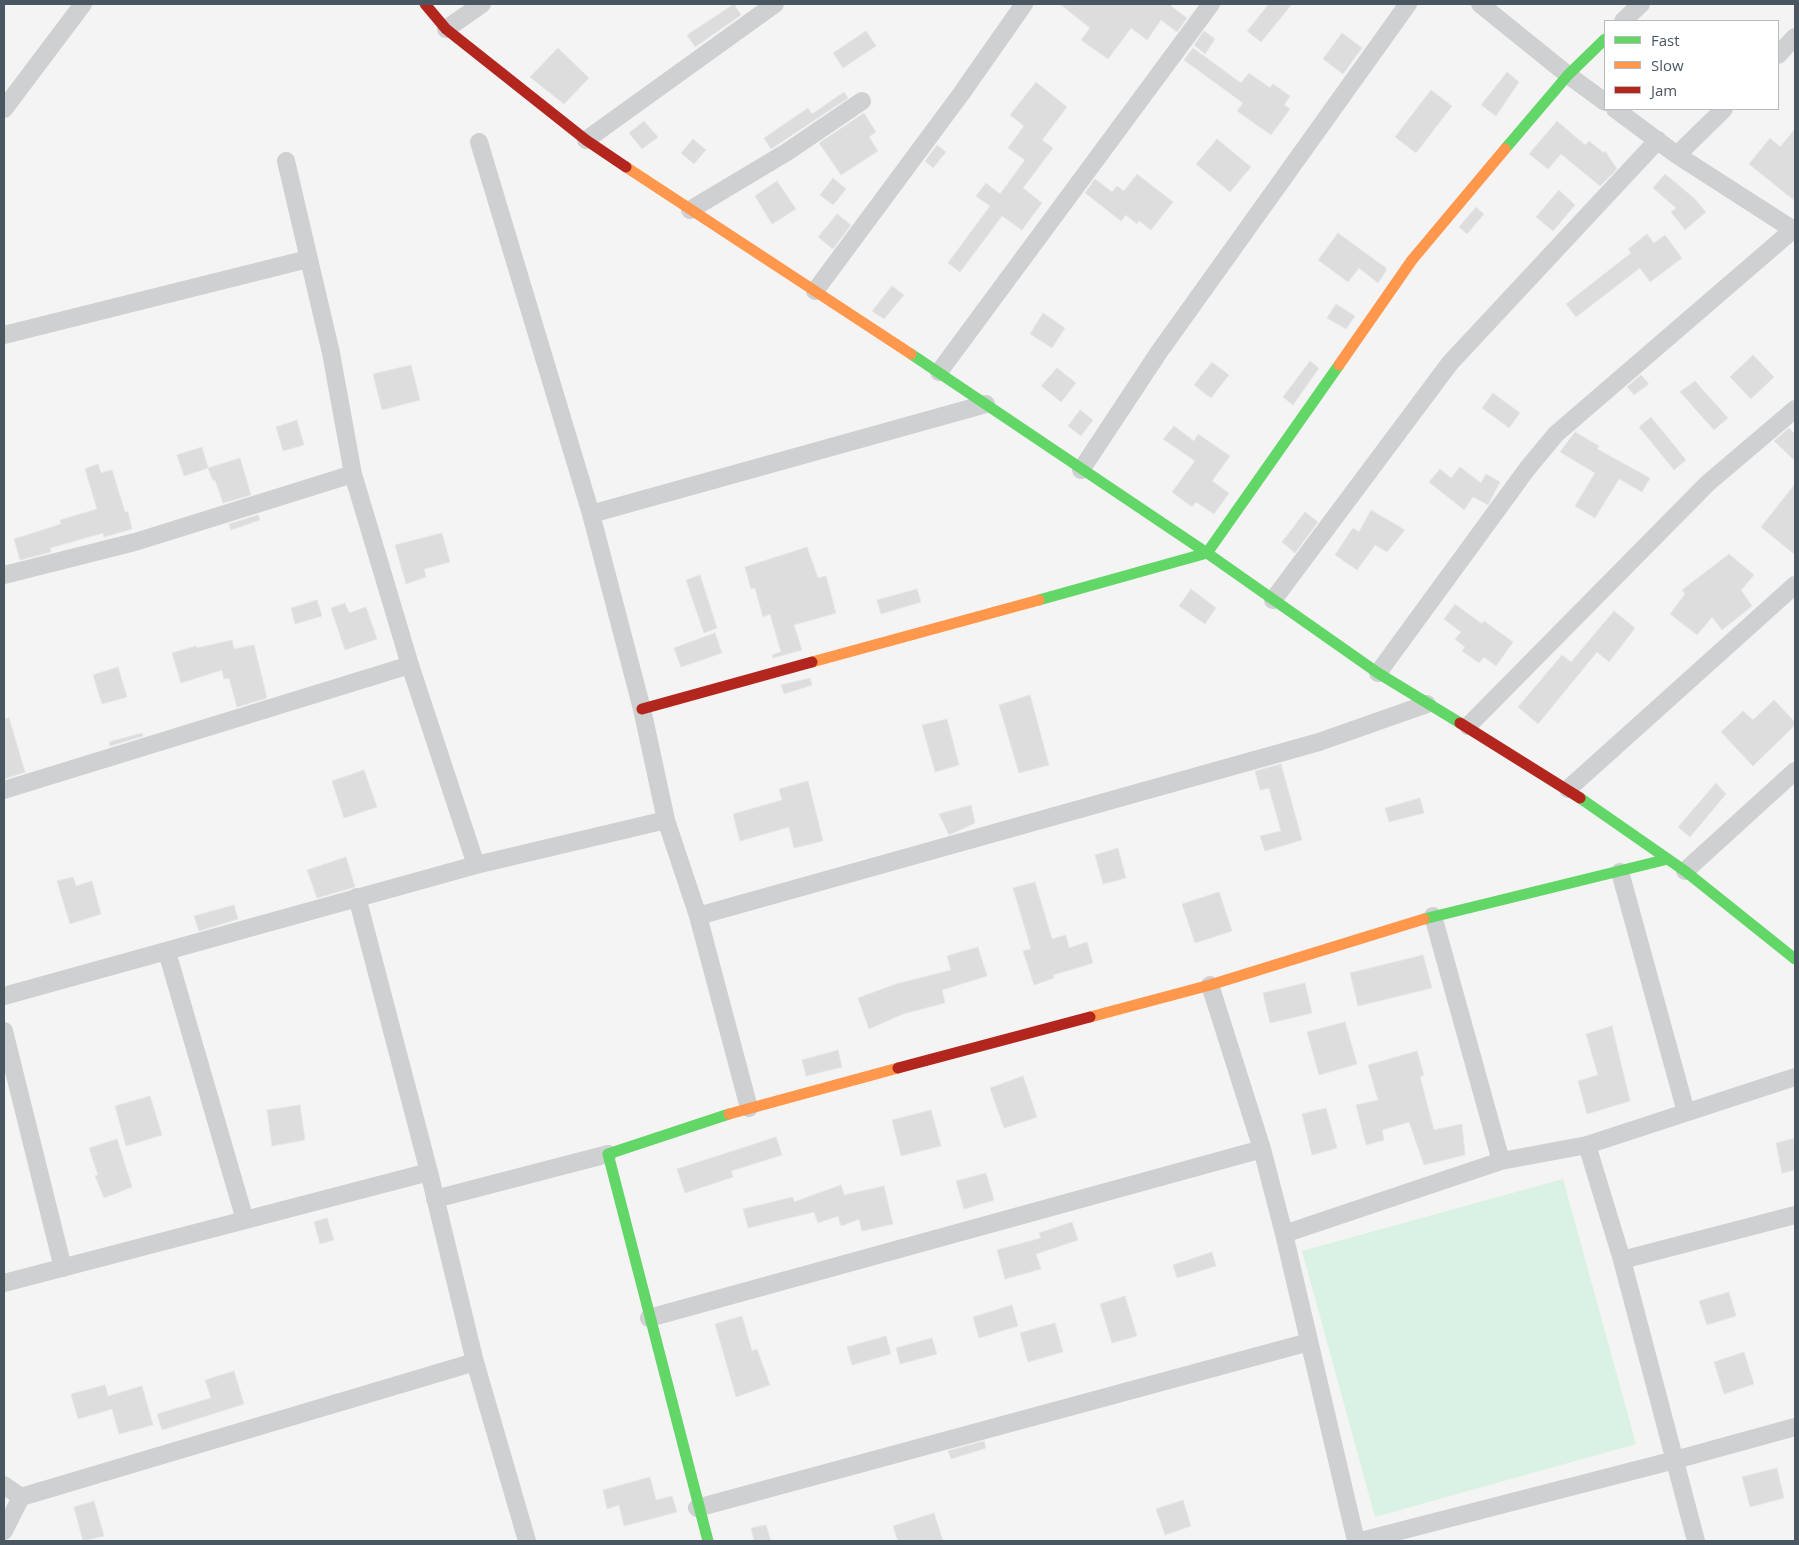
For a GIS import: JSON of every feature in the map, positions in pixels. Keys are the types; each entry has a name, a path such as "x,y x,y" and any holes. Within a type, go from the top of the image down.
{"street":[{"path":"4,109 83,4"},
{"path":"425,4 446,29 586,140 939,372 1081,470 1207,553 1378,674 1468,726 1568,789 1685,871 1795,958"},
{"path":"446,29 482,4"},
{"path":"586,140 775,4"},
{"path":"814,290 961,94 1024,4"},
{"path":"939,372 1211,4"},
{"path":"1081,470 1158,352 1408,4"},
{"path":"1480,4 1568,75 1604,101"},
{"path":"1625,20 1641,4"},
{"path":"1779,54 1795,37"},
{"path":"642,709 1207,553 1412,260 1568,75 1604,40"},
{"path":"690,210 787,152 862,101"},
{"path":"1378,674 1527,469 1556,434 1795,230 1677,155 1616,110"},
{"path":"1677,155 1723,110"},
{"path":"1273,600 1450,363 1658,140"},
{"path":"479,142 591,514 642,709 666,820 698,916 749,1108"},
{"path":"286,161 331,353 353,474 410,665 476,865"},
{"path":"4,334 308,258"},
{"path":"591,514 986,404"},
{"path":"1468,726 1708,483 1795,409"},
{"path":"4,575 135,542 353,474"},
{"path":"1568,789 1795,585"},
{"path":"4,790 410,665"},
{"path":"698,916 1320,742 1427,704"},
{"path":"1685,871 1795,771"},
{"path":"4,996 476,865 666,820"},
{"path":"435,1200 608,1154 749,1108 1210,985 1433,916 1668,859"},
{"path":"1620,872 1686,1112"},
{"path":"357,898 429,1172 475,1362 527,1541"},
{"path":"1433,916 1501,1161"},
{"path":"167,952 245,1220"},
{"path":"1210,985 1262,1149 1284,1234 1356,1541"},
{"path":"4,1031 63,1268"},
{"path":"1284,1234 1501,1161 1588,1145 1795,1076"},
{"path":"1588,1145 1622,1260 1696,1541"},
{"path":"649,1318 1262,1149"},
{"path":"608,1154 708,1541"},
{"path":"4,1283 429,1172"},
{"path":"1622,1260 1795,1215"},
{"path":"698,1508 1309,1342"},
{"path":"4,1531 21,1497 475,1362"},
{"path":"1361,1541 1676,1460 1795,1427"},
{"path":"4,1485 21,1497"}],"green space":[{"path":"1563,1179 1636,1444 1375,1517 1302,1251"}],"building":[{"path":"734,4 741,15 695,47 687,35"},
{"path":"1060,4 1172,4 1171,6 1187,18 1177,32 1161,20 1147,40 1131,28 1108,59 1081,40 1090,28"},
{"path":"1269,4 1292,4 1261,42 1247,31"},
{"path":"866,31 876,46 843,68 833,53"},
{"path":"1204,31 1215,39 1205,54 1194,45"},
{"path":"1342,33 1362,48 1343,74 1323,59"},
{"path":"558,48 589,78 564,104 530,77"},
{"path":"1193,48 1241,83 1249,73 1270,88 1273,84 1290,96 1284,105 1290,109 1271,135 1237,111 1243,103 1184,60"},
{"path":"1507,72 1519,82 1496,116 1481,105"},
{"path":"1036,82 1067,107 1042,140 1053,148 1023,188 1042,203 1022,230 1002,216 960,272 948,263 990,206 976,196 986,183 1000,194 1025,160 1008,148 1024,126 1010,115"},
{"path":"1431,90 1452,106 1416,153 1395,137"},
{"path":"844,92 848,98 771,149 764,138 808,108 812,114"},
{"path":"864,113 876,132 869,137 878,151 841,175 819,143"},
{"path":"644,121 658,137 642,149 629,133"},
{"path":"1557,121 1585,145 1589,141 1604,153 1605,151 1617,169 1600,186 1561,154 1548,169 1529,154"},
{"path":"1795,129 1795,201 1749,164 1770,138 1780,147"},
{"path":"693,139 706,150 694,164 681,153"},
{"path":"1217,139 1251,167 1230,192 1196,164"},
{"path":"937,145 946,152 933,168 925,161"},
{"path":"1137,174 1173,202 1151,230 1139,221 1137,224 1126,215 1121,221 1085,193 1095,179 1112,192 1117,186 1124,191"},
{"path":"1665,174 1694,198 1706,212 1685,230 1671,212 1676,208 1653,188"},
{"path":"833,178 846,189 833,205 820,195"},
{"path":"777,181 796,209 772,224 755,196"},
{"path":"1559,190 1575,205 1553,231 1536,217"},
{"path":"1476,207 1484,214 1467,234 1459,227"},
{"path":"837,214 851,225 833,249 818,237"},
{"path":"1338,233 1386,268 1378,283 1359,268 1348,282 1318,260"},
{"path":"1647,234 1654,243 1665,235 1682,258 1650,282 1640,268 1576,317 1566,304 1631,253 1628,249"},
{"path":"892,286 904,295 884,319 872,311"},
{"path":"1336,304 1355,316 1346,329 1327,318"},
{"path":"1043,313 1065,328 1052,348 1030,334"},
{"path":"1753,355 1774,377 1751,399 1730,377"},
{"path":"1310,361 1319,368 1293,405 1283,397"},
{"path":"1212,362 1229,375 1211,398 1194,385"},
{"path":"411,365 420,400 382,410 373,374"},
{"path":"1057,368 1076,383 1061,402 1041,386"},
{"path":"1641,375 1649,384 1634,395 1627,387"},
{"path":"1695,381 1728,418 1714,430 1680,392"},
{"path":"1493,393 1520,413 1509,428 1482,408"},
{"path":"1080,410 1093,420 1081,436 1068,426"},
{"path":"1651,417 1686,460 1674,470 1639,427"},
{"path":"297,420 304,445 283,451 276,427"},
{"path":"1174,426 1194,441 1198,434 1230,456 1212,481 1229,493 1214,514 1196,502 1192,507 1172,492 1195,461 1163,439"},
{"path":"1789,428 1795,434 1795,461 1774,441"},
{"path":"1575,432 1599,446 1597,449 1650,478 1642,492 1619,479 1595,518 1575,506 1595,473 1560,452"},
{"path":"202,447 208,468 184,476 177,455"},
{"path":"240,458 251,495 223,503 215,480 213,481 208,468"},
{"path":"98,464 101,473 112,470 125,512 128,512 132,529 104,537 103,533 50,548 51,552 20,560 14,539 61,524 60,520 97,509 85,469"},
{"path":"1460,467 1481,483 1486,474 1500,482 1488,505 1473,497 1464,510 1429,482 1440,469 1451,478"},
{"path":"1795,484 1795,555 1761,527"},
{"path":"1371,510 1405,530 1387,552 1375,545 1357,570 1335,555 1353,528 1359,532"},
{"path":"1305,512 1318,522 1295,553 1282,542"},
{"path":"258,515 260,520 231,530 229,524"},
{"path":"442,533 450,562 424,569 426,577 406,584 395,545"},
{"path":"807,547 818,578 826,576 836,613 794,625 802,650 773,658 772,655 781,652 770,614 763,617 755,588 751,589 745,567"},
{"path":"1729,554 1754,575 1741,590 1752,606 1722,630 1712,617 1697,635 1670,614 1685,594 1682,590"},
{"path":"700,575 717,628 704,633 686,580"},
{"path":"917,589 921,602 881,614 877,600"},
{"path":"1191,589 1216,608 1205,624 1179,606"},
{"path":"317,600 322,616 295,624 291,608"},
{"path":"345,603 349,613 366,607 377,639 345,650 331,608"},
{"path":"1455,604 1482,624 1484,621 1513,642 1496,666 1484,657 1479,663 1462,651 1465,647 1455,639 1461,632 1444,619"},
{"path":"1614,611 1635,628 1609,662 1597,652 1538,724 1518,707 1562,655 1571,662"},
{"path":"715,633 722,653 681,667 674,648"},
{"path":"232,640 234,649 254,645 267,698 237,707 229,678 224,679 222,670 181,683 172,653 196,646 197,648"},
{"path":"118,667 127,697 102,704 93,675"},
{"path":"810,678 812,685 784,694 781,685"},
{"path":"1030,695 1049,765 1019,773 999,705"},
{"path":"1774,700 1795,722 1795,725 1753,766 1721,732 1743,711 1753,720"},
{"path":"9,718 25,772 4,779 4,719"},
{"path":"947,719 959,765 935,772 922,725"},
{"path":"142,733 143,736 110,746 109,742"},
{"path":"1281,764 1302,840 1265,851 1260,836 1281,831 1269,788 1260,790 1255,771"},
{"path":"364,770 377,807 344,818 332,781"},
{"path":"808,781 823,841 794,848 789,827 740,841 733,814 782,800 779,789"},
{"path":"1716,783 1726,794 1690,837 1678,827"},
{"path":"1420,798 1424,813 1389,822 1385,808"},
{"path":"971,805 975,823 949,835 939,814"},
{"path":"1118,848 1126,878 1103,884 1095,855"},
{"path":"346,857 355,887 317,898 307,870"},
{"path":"73,877 76,886 92,881 101,914 70,924 57,881"},
{"path":"1035,882 1052,939 1066,935 1069,948 1087,942 1093,963 1053,975 1054,978 1034,985 1023,951 1031,949 1013,888"},
{"path":"1219,892 1232,931 1195,943 1182,904"},
{"path":"234,905 238,919 199,931 194,916"},
{"path":"978,947 987,976 942,990 945,1003 903,1014 869,1029 858,998 896,984 951,970 947,956"},
{"path":"1423,955 1432,988 1358,1006 1350,973"},
{"path":"1305,983 1312,1013 1270,1023 1263,993"},
{"path":"1345,1022 1357,1064 1319,1075 1307,1032"},
{"path":"1612,1026 1630,1101 1587,1114 1578,1081 1598,1075 1586,1034"},
{"path":"838,1050 842,1067 806,1076 802,1060"},
{"path":"1417,1051 1424,1075 1420,1077 1434,1130 1462,1124 1465,1155 1424,1165 1409,1122 1382,1130 1384,1140 1366,1145 1356,1105 1378,1100 1368,1065"},
{"path":"1023,1076 1037,1117 1004,1128 990,1088"},
{"path":"150,1096 162,1135 126,1146 115,1106"},
{"path":"300,1105 305,1140 272,1146 267,1110"},
{"path":"1326,1108 1337,1148 1312,1155 1302,1114"},
{"path":"931,1110 941,1146 901,1156 892,1120"},
{"path":"776,1137 782,1155 731,1171 733,1177 685,1193 677,1169"},
{"path":"1795,1138 1795,1170 1782,1173 1776,1143"},
{"path":"117,1139 132,1187 104,1198 95,1176 98,1175 89,1148"},
{"path":"986,1173 994,1200 964,1209 956,1181"},
{"path":"841,1185 844,1195 884,1186 893,1224 862,1231 859,1219 841,1226 838,1216 818,1223 814,1212 748,1228 743,1209 793,1197 794,1202"},
{"path":"327,1218 334,1240 320,1244 314,1222"},
{"path":"1072,1222 1078,1240 1036,1254 1041,1269 1005,1279 997,1250 1041,1238 1039,1233"},
{"path":"1212,1252 1216,1266 1177,1278 1173,1265"},
{"path":"1729,1292 1736,1316 1707,1325 1699,1301"},
{"path":"1125,1296 1137,1336 1112,1343 1100,1304"},
{"path":"1012,1305 1018,1326 979,1338 973,1317"},
{"path":"742,1316 752,1351 757,1349 770,1385 736,1397 715,1324"},
{"path":"1055,1323 1063,1352 1028,1362 1020,1333"},
{"path":"886,1336 891,1354 852,1365 847,1347"},
{"path":"932,1338 937,1354 900,1364 896,1348"},
{"path":"1744,1352 1754,1384 1724,1394 1714,1362"},
{"path":"234,1371 244,1404 162,1430 157,1414 211,1398 205,1380"},
{"path":"105,1385 108,1396 142,1386 153,1425 119,1434 112,1409 78,1419 71,1394"},
{"path":"984,1441 986,1448 951,1459 948,1451"},
{"path":"1777,1468 1784,1498 1750,1507 1742,1477"},
{"path":"650,1477 656,1500 672,1496 677,1512 624,1526 619,1505 607,1509 603,1490"},
{"path":"1183,1500 1191,1526 1165,1535 1156,1509"},
{"path":"94,1501 104,1536 83,1541 74,1507"},
{"path":"934,1513 943,1541 898,1541 893,1526"},
{"path":"766,1525 771,1541 754,1541 751,1528"}],"traffic: fast":[{"path":"1505,149 1568,75 1604,40"},
{"path":"911,354 1207,553 1378,673 1460,723"},
{"path":"1039,600 1207,553 1339,365"},
{"path":"1580,798 1685,871 1795,959"},
{"path":"1424,919 1668,859"},
{"path":"708,1541 608,1154 729,1114"}],"traffic: slow":[{"path":"1339,365 1412,260 1505,149"},
{"path":"626,167 911,354"},
{"path":"812,662 1039,600"},
{"path":"1090,1017 1210,985 1424,919"},
{"path":"729,1114 898,1068"}],"traffic: jam":[{"path":"425,4 446,29 586,140 626,167"},
{"path":"642,709 812,662"},
{"path":"1460,723 1580,798"},
{"path":"898,1068 1090,1017"}]}
